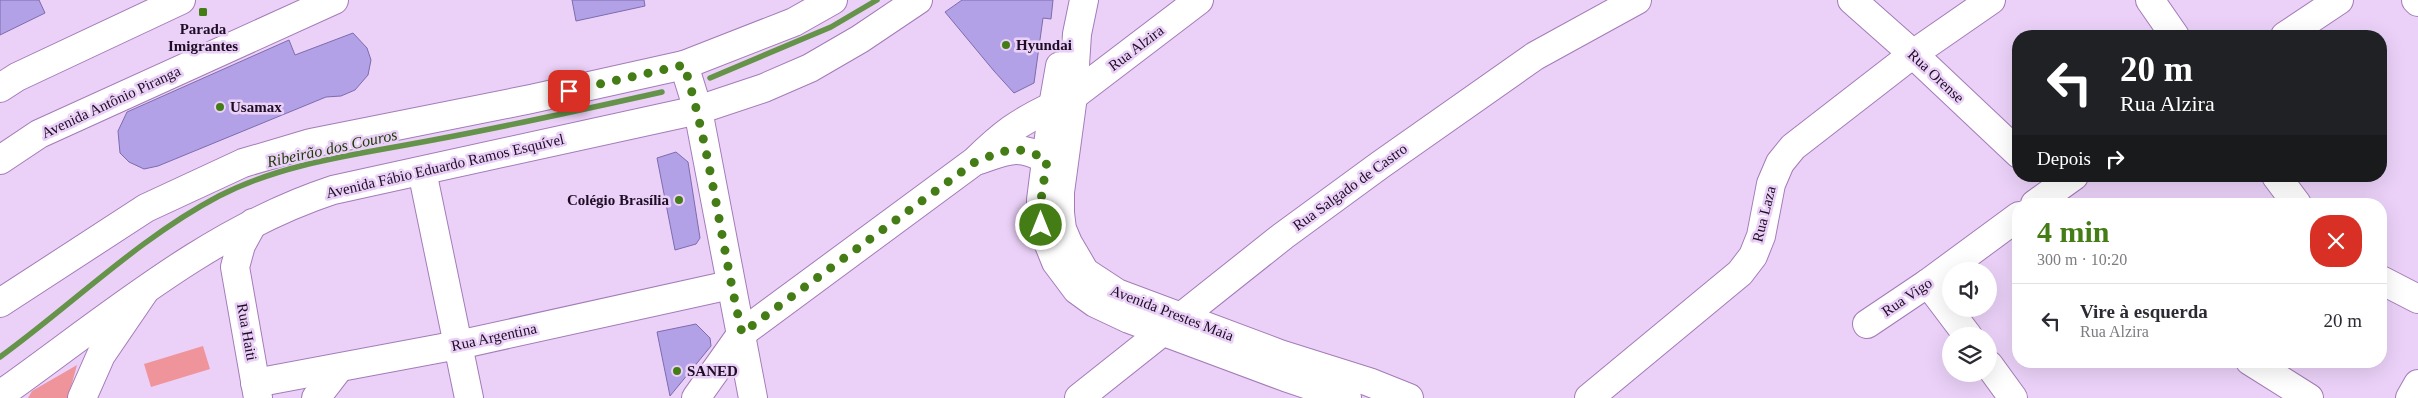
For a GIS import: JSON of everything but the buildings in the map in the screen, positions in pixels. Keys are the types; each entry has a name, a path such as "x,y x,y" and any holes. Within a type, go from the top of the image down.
{"main road":[{"path":"0,88 17,77 181,0"},
{"path":"5,296 146,208 243,163 311,143 531,99 684,65 794,22 833,0"},
{"name":"Avenida Fábio Eduardo Ramos Esquível","path":"0,395 202,252 253,223 299,202 333,190 698,110 764,88 810,68 860,39 918,0"},
{"name":"Avenida Prestes Maia","path":"1084,0 1077,34 1062,57 1065,109 1060,213 1062,229 1071,251 1085,272 1099,283 1239,360 1347,398"},
{"name":"Rua Alzira","path":"696,398 742,333 975,162 1005,132 1028,118 1065,109 1199,0"},
{"name":"Rua Salgado de Castro","path":"1079,398 1283,236 1484,91 1535,56 1637,0"},
{"name":"Rua Orense","path":"1852,0 1913,54 2012,147"},
{"name":"Rua Laza","path":"1589,398 1740,273 1753,256 1761,236 1771,184 1784,158 1793,146 1913,54 1991,0"},
{"path":"2150,0 2171,30"},
{"path":"2294,30 2339,0"},
{"name":"Avenida Antônio Piranga","path":"0,160 39,134 329,1"},
{"path":"684,65 698,110 753,398"},
{"name":"Avenida Prestes Maia","path":"1065,109 1047,160 1041,200 1041,225 1051,252 1065,276 1077,290 1095,303 1129,319 1173,324 1409,398"},
{"name":"Rua Alzira","path":"975,162 1004,151 1017,149 1030,151 1047,160"},
{"path":"422,171 469,398"},
{"path":"2280,182 2292,198"},
{"name":"Rua Vigo","path":"1867,324 1928,283 2012,221"},
{"name":"Rua Haiti","path":"253,223 241,245 235,267 257,391"},
{"path":"202,252 220,258 235,267"},
{"path":"1928,283 1961,327"},
{"path":"2387,283 2418,299"},
{"name":"Rua Argentina","path":"257,391 339,368 458,345 730,284"},
{"path":"82,398 101,355 144,292"},
{"path":"316,398 339,368"},
{"path":"2261,368 2309,398"},
{"path":"1997,376 2013,398"},
{"path":"2410,398 2418,384"}],"shaded area":[{"path":"203,346 210,369 151,387 144,364"},
{"path":"77,365 68,398 28,398 32,391"}],"waterway":[{"name":"Ribeirão dos Couros","path":"710,78 831,27 877,0"},
{"name":"Ribeirão dos Couros","path":"0,357 161,231 219,196 244,184 324,160 491,129 662,92"}],"place":[{"name":"Parada Imigrantes","path":"203,12"},
{"name":"Hyundai","path":"1006,45"},
{"name":"Usamax","path":"220,107"},
{"name":"Colégio Brasília","path":"679,200"},
{"name":"SANED","path":"677,371"}],"route":[{"path":"569,91 684,65 698,110 730,284 742,333 975,162 990,156 1017,149 1030,151 1047,160 1041,200 1041,225"}]}
